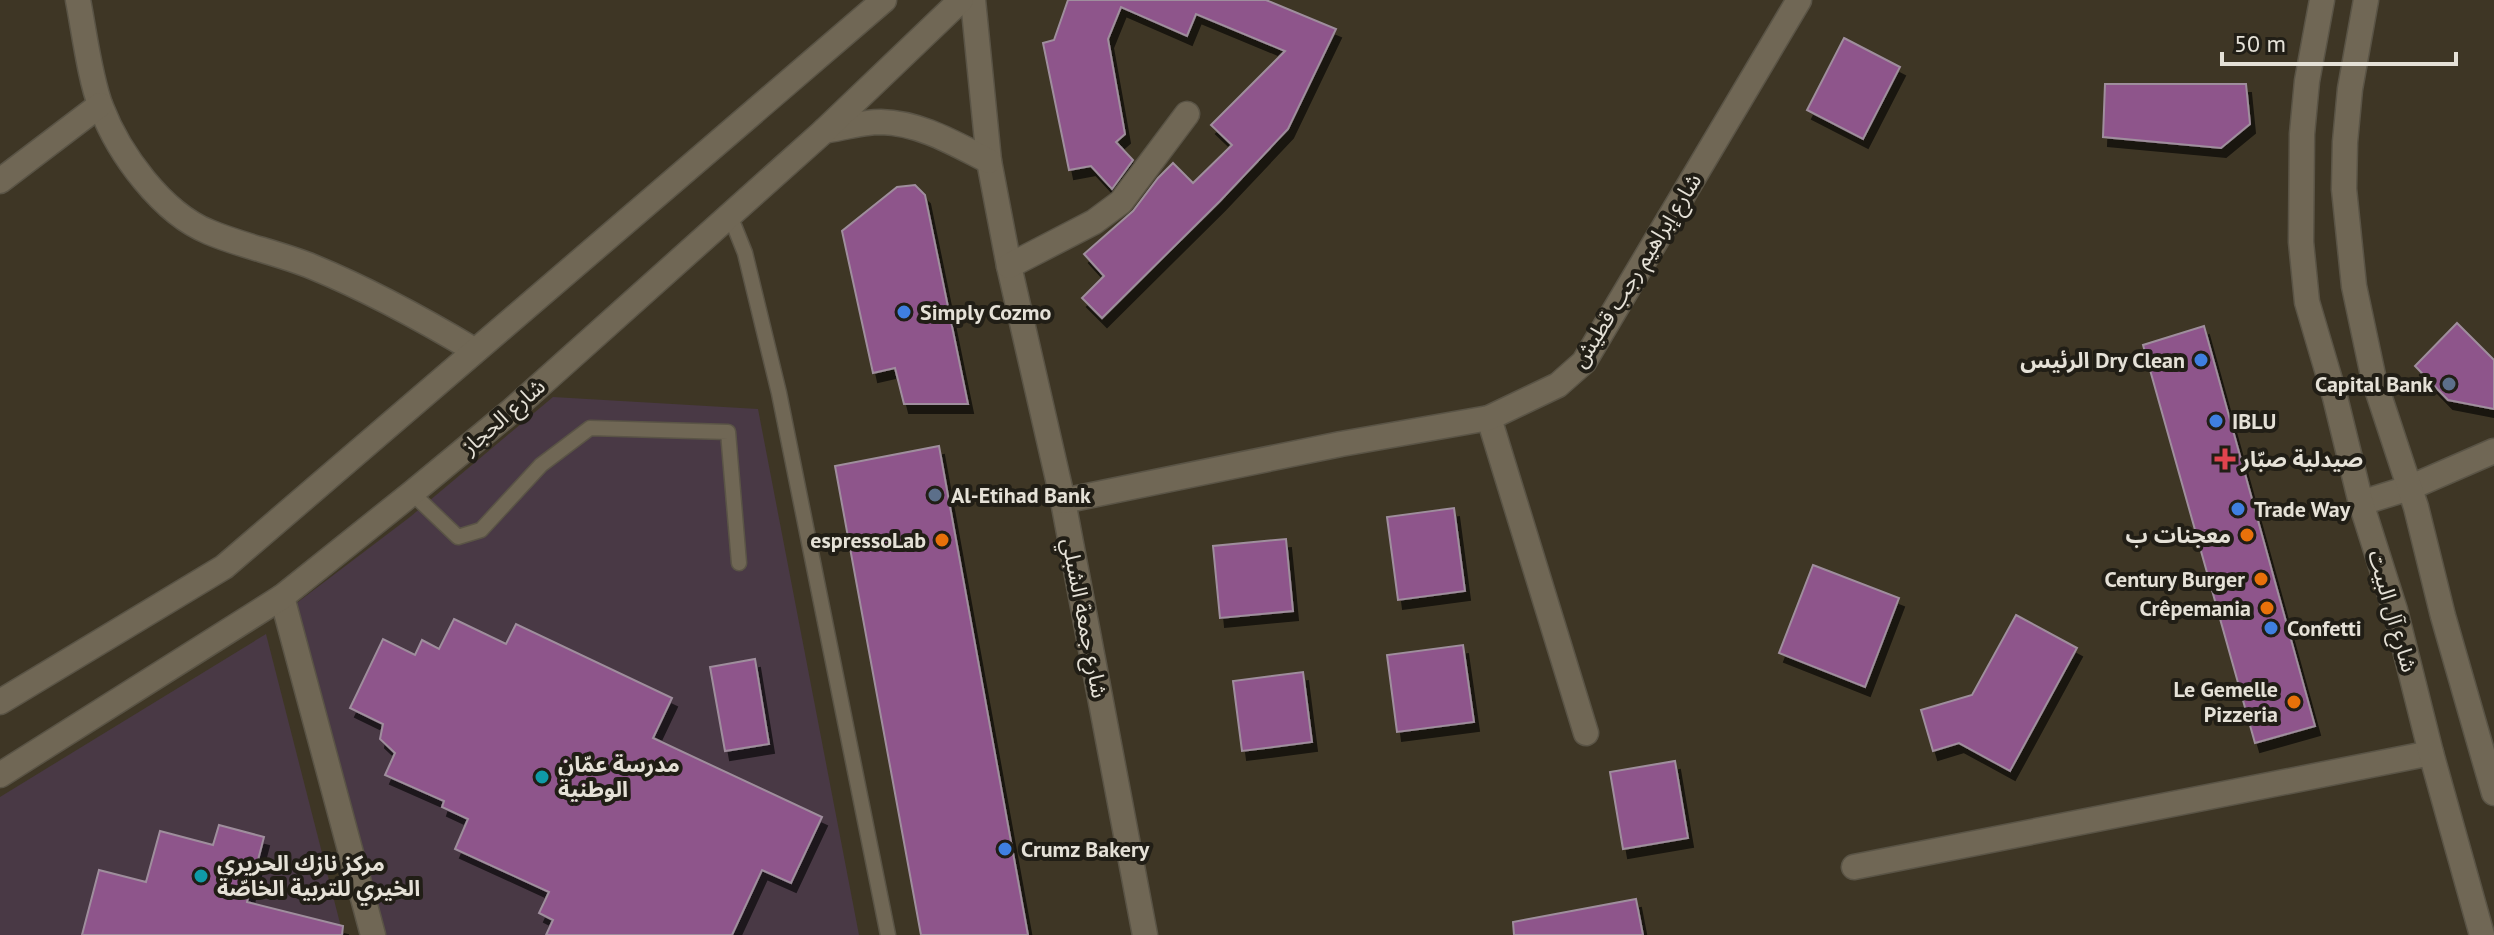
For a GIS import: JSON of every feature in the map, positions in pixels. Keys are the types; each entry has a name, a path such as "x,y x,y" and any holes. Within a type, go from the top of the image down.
{"street":[{"path":"78,0 100,105 121,148 167,205 207,231 314,267 424,320 474,350"},
{"path":"0,702 224,567 884,0"},
{"name":"شارع الحجاز","path":"0,775 282,597 412,493 510,412 824,131 961,0"},
{"name":"شارع جمعة الشبلي","path":"973,0 989,161 1009,266 1063,501 1145,935"},
{"name":"شارع إبراهيم رجب قطيش","path":"1063,501 1341,444 1489,418 1535,399 1558,385 1584,362 1799,0"},
{"name":"شارع آل البيت","path":"2322,0 2315,30 2302,134 2301,242 2307,302 2361,503 2395,610 2482,935"},
{"path":"2366,0 2350,89 2344,189 2354,286 2371,367 2409,488 2494,793"},
{"path":"0,181 100,105"},
{"path":"1009,266 1094,222 1121,202 1187,114"},
{"path":"824,131 869,123 892,123 925,130 989,161"},
{"path":"1489,418 1586,733"},
{"path":"2361,503 2409,488 2494,451"},
{"path":"282,597 373,935"},
{"path":"1854,867 2431,753"}],"lane":[{"path":"729,213 745,253 779,393 888,935"},
{"path":"412,493 458,537 481,530 541,465 590,428 728,432 739,563"}],"shaded area":[{"path":"553,397 758,409 859,935 380,935 290,608 410,517"},
{"path":"266,634 343,935 0,935 0,797"}],"building":[{"path":"1068,0 1266,0 1336,29 1288,129 1102,318 1082,298 1104,276 1084,254 1133,211 1173,163 1193,183 1232,145 1211,125 1285,51 1196,14 1187,36 1121,7 1108,39 1125,134 1116,142 1133,160 1112,189 1091,166 1069,170 1043,43 1054,40"},
{"path":"1844,38 1900,67 1863,139 1807,110"},
{"path":"2105,84 2246,84 2250,124 2221,148 2103,137"},
{"name":"Simply Cozmo","path":"915,185 925,195 968,404 904,404 895,368 873,373 842,231 897,187"},
{"path":"2457,323 2494,360 2494,409 2448,400 2415,366"},
{"path":"2204,326 2315,726 2255,743 2143,345"},
{"path":"939,446 1028,935 921,935 835,466"},
{"path":"1454,508 1465,591 1398,600 1387,517"},
{"path":"1286,539 1293,611 1220,618 1213,546"},
{"path":"1813,565 1899,598 1865,687 1779,653"},
{"path":"2016,615 2077,648 2010,771 1959,743 1933,751 1921,710 1972,695"},
{"name":"مدرسة عمّان الوطنية","path":"454,619 506,644 516,624 672,698 653,738 822,817 791,883 762,870 732,935 546,935 553,920 539,913 549,892 455,849 468,819 442,807 444,801 385,775 395,753 380,739 383,724 350,708 383,639 415,655 422,640 439,649"},
{"path":"1463,645 1474,722 1397,732 1387,655"},
{"path":"755,659 769,744 725,751 710,667"},
{"path":"1303,672 1312,742 1242,751 1233,681"},
{"path":"1675,761 1688,838 1623,849 1610,772"},
{"name":"مركز نازك الحريري الخيري للتربية الخاصّة","path":"219,825 264,837 247,902 343,926 342,935 82,935 99,870 146,882 160,831 213,845"},
{"path":"1636,899 1643,935 1514,935 1513,922"}],"place":[{"name":"Simply Cozmo","path":"904,312"},
{"name":"الرئيس Dry Clean","path":"2201,360"},
{"name":"Capital Bank","path":"2449,384"},
{"name":"IBLU","path":"2216,421"},
{"name":"صيدلية صبّار","path":"2225,459"},
{"name":"Al-Etihad Bank","path":"935,495"},
{"name":"Trade Way","path":"2238,509"},
{"name":"معجنات ب","path":"2247,535"},
{"name":"espressoLab","path":"942,540"},
{"name":"Century Burger","path":"2261,579"},
{"name":"Crêpemania","path":"2267,608"},
{"name":"Confetti","path":"2271,628"},
{"name":"Le Gemelle Pizzeria","path":"2294,702"},
{"name":"مدرسة عمّان الوطنية","path":"542,777"},
{"name":"Crumz Bakery","path":"1005,849"},
{"name":"مركز نازك الحريري الخيري للتربية الخاصّة","path":"201,876"}]}
